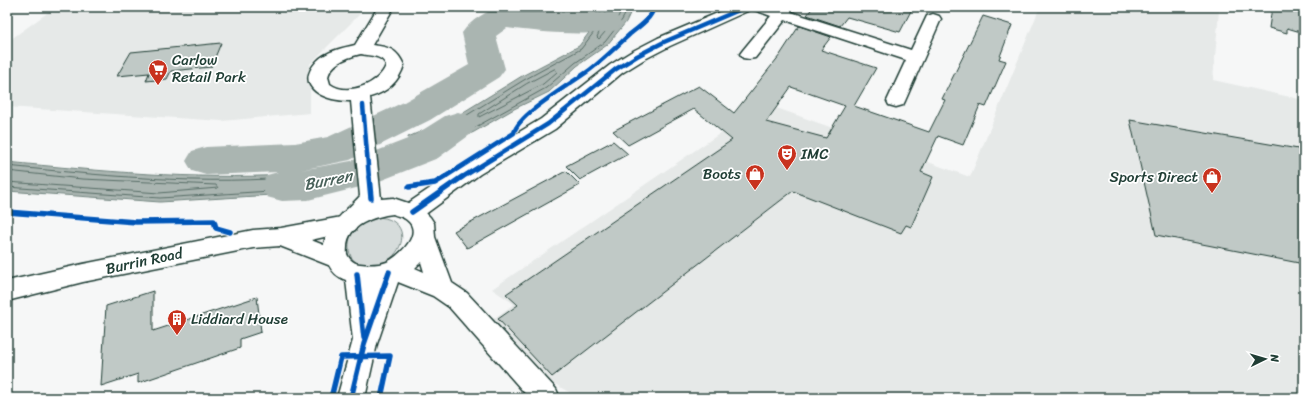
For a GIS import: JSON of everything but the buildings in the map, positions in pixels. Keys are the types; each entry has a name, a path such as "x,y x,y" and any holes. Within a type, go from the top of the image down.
{"street":[{"path":"361,49 386,7"},
{"path":"412,212 473,169 548,124 616,69 637,56 664,42 746,7"},
{"path":"759,7 784,11 916,57"},
{"path":"749,54 784,11"},
{"path":"896,101 933,19"},
{"path":"361,49 383,51 391,56 395,62 395,69 392,77 384,84 373,90 362,100 332,93 321,86 318,80 319,73 339,54 361,49"},
{"path":"362,100 380,202"},
{"path":"380,202 403,208 412,212 420,219 424,228 424,239 442,289"},
{"path":"380,202 370,210 350,221 336,238 334,249 336,259 342,267 352,273 364,275 379,275 391,271 409,261 418,251 424,239"},
{"name":"Burrin Road","path":"7,291 83,273 253,239 281,237 350,221"},
{"name":"Burrin Road","path":"281,237 336,259"},
{"path":"391,271 442,289 458,300 546,398"},
{"path":"351,398 364,344 391,271"},
{"path":"357,274 364,344"}],"shaded area":[{"name":"Carlow Retail Park","path":"50,7 367,7 310,64 310,113 222,121 7,107 7,42 50,11"},
{"path":"1040,7 1206,7 1219,11 1213,80 1304,100 1304,398 579,398 548,380 493,319 514,304 492,289 728,128 746,97 970,177"},
{"path":"375,217 389,219 398,225 402,234 401,243 396,252 388,260 377,265 363,265 357,263 350,254 349,241 354,229 358,225"}],"water":[{"path":"596,7 633,7 626,22 607,45 577,66 549,92 514,109 474,132 410,161 408,137 457,116 522,76 579,46 591,30 597,15"},
{"path":"7,162 146,174 216,176 286,175 337,168 338,187 319,192 160,202 7,191"}],"waterway":[{"path":"206,161 295,157 336,150 417,111 487,69 479,33 501,17 536,22 605,23"},
{"name":"Burren","path":"282,186 308,185 358,174 424,148 458,125"}],"cycle path":[{"path":"409,187 435,183 514,133 515,128 524,117 591,69 639,27 653,12 654,7"},
{"path":"412,212 473,169 548,124 616,69 637,56 664,42 746,7"},
{"path":"363,105 371,198"},
{"path":"7,212 136,222 214,221 216,228 230,232"},
{"path":"351,398 364,344 389,272"},
{"path":"357,274 364,338"},
{"path":"331,398 341,357 390,356 381,398"}],"place":[{"name":"Carlow Retail Park","path":"158,86"},
{"name":"IMC","path":"787,171"},
{"name":"Boots","path":"755,191"},
{"name":"Sports Direct","path":"1212,194"},
{"name":"Liddiard House","path":"177,336"}]}
